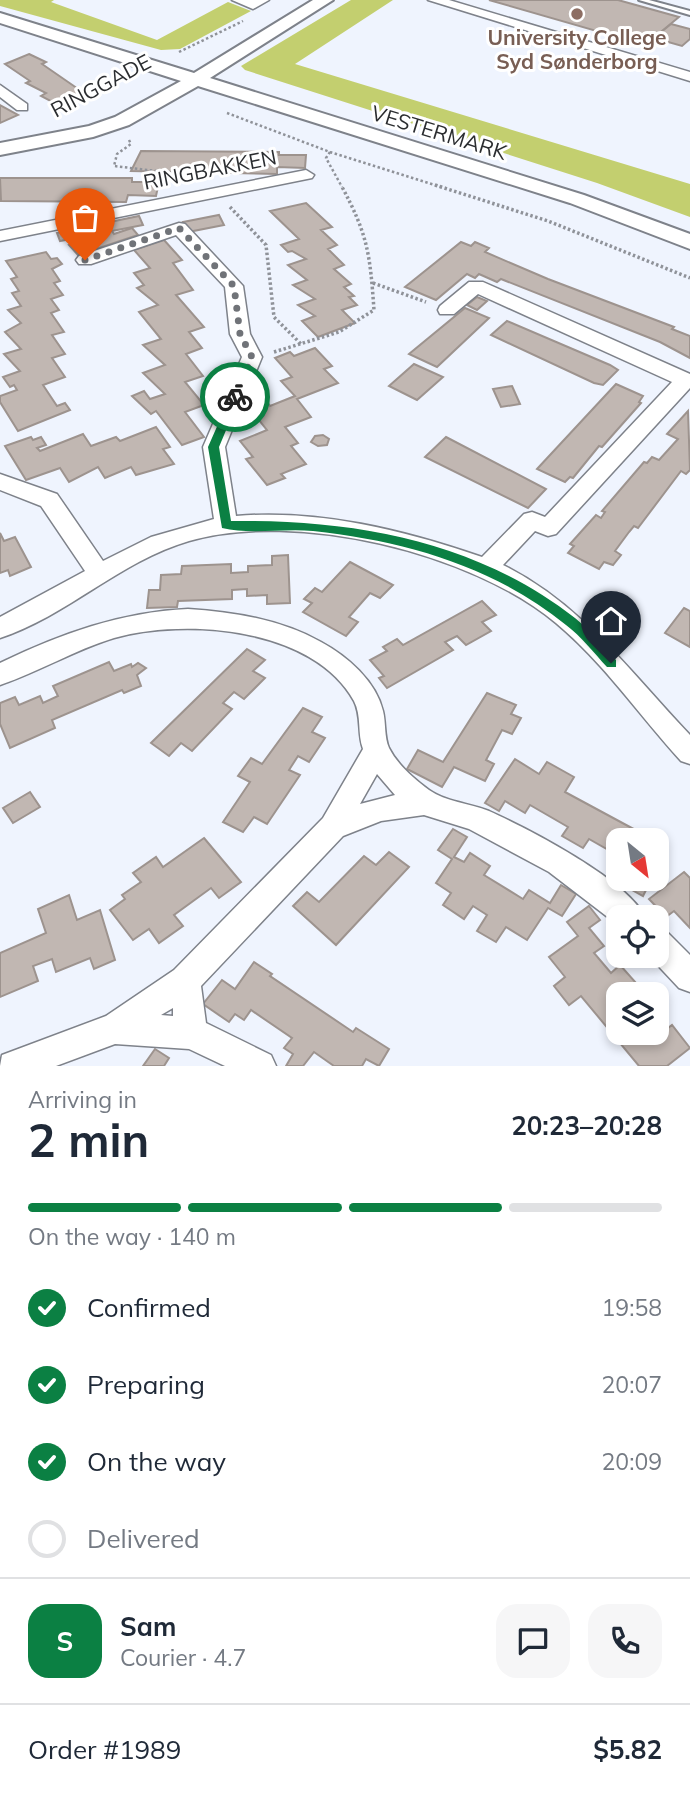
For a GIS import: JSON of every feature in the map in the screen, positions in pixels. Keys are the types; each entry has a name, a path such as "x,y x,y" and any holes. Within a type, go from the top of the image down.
{"street":[{"path":"239,0 253,5 261,0"},
{"name":"RINGGADE","path":"52,138 123,105 298,0"},
{"name":"RINGGADE","path":"0,149 93,131 121,121 325,0"},
{"path":"435,0 690,77"},
{"name":"VESTERMARK","path":"0,18 577,199 690,242"},
{"path":"0,89 22,107"},
{"name":"RINGBAKKEN","path":"0,236 306,174"},
{"path":"85,260 179,228 234,286 240,334 252,357 214,447 226,525"},
{"path":"447,310 476,286 687,381 548,528 531,520 486,568"},
{"path":"0,482 49,500 100,574"},
{"path":"0,628 100,574 185,534 226,525 286,524 357,532 410,543 486,568 536,596 573,623 690,753"},
{"path":"0,675 79,639 131,625 214,621 257,628 306,644 337,663 359,688 373,712 376,750 395,776 425,803"},
{"path":"13,1066 116,1028 185,981 333,827 376,750"},
{"path":"333,827 380,809 425,803 478,819 546,855 618,905"},
{"path":"669,956 690,978"},
{"path":"185,981 191,1033"},
{"path":"116,1028 191,1033 260,1066"}],"lane":[{"path":"642,0 690,13"}],"path":[{"path":"149,66 170,53 184,52 249,17"},
{"path":"227,113 330,152 548,221 690,278"},
{"path":"127,133 131,144 117,154 114,166 161,174 181,174 188,181 183,187 166,192 162,203"},
{"path":"252,357 302,345 359,323 374,310 373,283 362,223 326,158 330,152"},
{"path":"216,192 266,245 274,317 302,345"},
{"path":"373,283 447,310"}],"green space":[{"path":"0,0 54,0 51,2 157,40 228,2 251,11 180,49 161,50 0,6"},
{"path":"351,0 393,0 295,64 690,184 690,217 597,183 245,70 241,66"}],"building":[{"path":"489,0 618,0 679,17 645,45"},
{"path":"671,24 690,29 690,39 682,46 654,38"},
{"path":"29,54 46,62 42,64 84,93 58,105 41,96 46,93 26,83 30,81 5,64"},
{"path":"0,105 18,115 0,123"},
{"path":"141,151 279,152 279,155 306,155 305,168 277,167 277,174 131,171"},
{"path":"0,178 132,178 132,182 159,182 156,196 128,195 126,202 1,201"},
{"path":"306,203 332,227 321,230 337,245 328,249 344,265 334,269 351,284 344,287 354,296 349,297 357,305 342,310 355,323 318,337 302,321 315,316 298,305 315,299 293,285 307,280 288,265 306,259 292,251 288,252 281,245 299,239 270,211"},
{"path":"219,215 224,225 188,232 183,222"},
{"path":"139,216 143,225 60,241 57,233"},
{"path":"132,228 138,235 78,255 69,245 112,231 114,234"},
{"path":"164,240 182,260 173,263 193,290 176,295 204,327 189,332 202,348 186,354 203,376 185,382 204,405 185,412 204,437 182,445 156,411 151,414 132,396 144,391 150,399 165,394 143,373 165,365 143,345 161,339 139,312 158,305 137,288 144,285 134,273 150,268 134,250"},
{"path":"461,242 471,246 475,242 489,248 485,252 548,279 674,327 672,329 690,336 690,358 660,342 501,279 497,282 479,274 475,278 467,274 436,300 405,287"},
{"path":"46,252 51,259 57,258 62,264 52,269 60,281 54,283 63,295 51,299 59,310 51,313 64,332 52,335 65,354 52,358 65,377 43,385 57,406 65,403 70,410 18,431 0,402 0,396 17,390 14,385 10,387 3,377 20,371 4,354 21,349 5,332 21,323 8,310 21,306 12,293 19,291 11,279 17,277 6,261"},
{"path":"477,297 487,301 477,310 467,305"},
{"path":"465,308 489,318 437,367 409,354"},
{"path":"507,321 618,370 603,385 594,383 491,335"},
{"path":"315,348 332,366 324,369 338,383 297,399 311,417 285,427 298,443 291,446 306,464 281,474 285,478 267,485 246,459 253,457 240,441 267,430 250,409 267,402 270,406 295,396 281,381 292,377 275,358 290,352 294,356"},
{"path":"414,364 443,377 417,400 389,386"},
{"path":"616,384 643,396 639,402 641,403 602,447 599,446 573,478 570,477 565,482 537,469"},
{"path":"512,386 520,404 501,407 493,389"},
{"path":"688,411 690,470 686,474 681,471 638,528 634,526 629,532 615,551 621,555 613,565 604,562 599,569 568,553 574,546 570,544 596,515 601,518 605,512 602,511 644,462 647,463 652,457 659,460 678,439 667,434"},
{"path":"156,427 170,447 163,449 174,464 136,475 131,467 105,478 98,467 69,482 60,468 26,480 5,446 31,437 33,440 41,437 46,445 37,448 40,451 83,434 91,446 116,437 120,441"},
{"path":"323,435 329,439 327,445 318,446 311,442 315,436"},
{"path":"446,437 546,489 528,508 425,457"},
{"path":"0,533 4,541 15,537 31,567 10,576 8,570 0,573"},
{"path":"288,555 290,603 267,604 267,595 247,596 247,589 232,590 232,599 178,601 177,607 147,608 149,590 160,590 161,575 181,574 182,566 231,564 231,573 248,572 248,566 272,565 272,556"},
{"path":"350,562 393,585 380,598 370,593 349,617 358,622 346,636 303,612 312,603 304,599 315,588 322,592"},
{"path":"482,601 496,615 482,622 491,631 466,645 457,636 445,642 453,650 387,688 379,678 384,676 370,660 387,651 383,647 397,639 403,645"},
{"path":"684,608 690,611 690,647 665,633"},
{"path":"247,649 265,660 253,671 265,678 244,699 234,692 223,703 232,709 192,751 181,743 169,756 151,743"},
{"path":"109,662 114,671 138,663 146,668 137,675 141,686 124,693 122,690 52,720 55,728 10,748 0,724 0,703 15,697 19,705 40,696 43,703 58,696 53,686"},
{"path":"487,693 516,705 511,714 521,718 512,734 502,730 486,760 494,764 485,781 454,767 442,787 407,769 418,750 443,762"},
{"path":"303,708 322,717 312,732 325,738 309,762 298,756 289,770 300,775 267,824 254,817 243,832 223,822 250,782 238,776 251,758 262,764"},
{"path":"515,759 539,774 547,762 574,777 565,792 632,828 606,828 606,849 589,839 583,848 562,836 568,827 530,805 525,813 505,801 499,811 485,803"},
{"path":"30,792 40,807 13,823 3,808"},
{"path":"453,829 467,837 454,857 464,862 470,853 490,866 484,875 523,899 529,890 550,903 561,885 576,894 562,916 548,908 527,940 506,927 496,942 477,931 487,915 473,906 464,919 443,905 451,893 436,883 452,859 438,850"},
{"path":"204,838 241,882 219,898 211,888 174,915 183,926 159,943 149,929 133,940 110,910 125,899 122,895 141,882 133,873 156,857 163,867"},
{"path":"389,852 409,867 336,945 293,906 307,892 319,902 364,856 376,865"},
{"path":"684,872 690,878 690,928 674,911 669,915 669,905 655,905 649,899 659,891 669,891 669,884"},
{"path":"69,895 77,920 100,910 115,960 94,969 90,958 56,972 52,959 33,966 38,981 0,997 0,953 46,933 38,909"},
{"path":"589,906 600,920 589,928 604,946 594,953 611,973 617,968 623,968 635,982 606,982 606,1026 581,996 569,1005 554,986 565,977 549,957 578,936 567,922"},
{"path":"254,962 272,974 270,976 353,1032 356,1028 389,1049 379,1066 366,1059 362,1066 334,1066 314,1052 303,1066 286,1066 293,1054 284,1048 292,1038 251,1010 244,1020 235,1014 229,1022 203,1004 222,980 235,989"},
{"path":"672,1025 690,1048 667,1066 639,1066 622,1045 669,1045 669,1027"},
{"path":"155,1049 169,1058 164,1066 143,1066"}],"way so far":[{"path":"85,260 179,228 234,286 240,334 252,357 235,397"}],"place":[{"name":"University College Syd Sønderborg","path":"577,14"}],"route":[{"path":"235,397 214,447 221,508 226,525 286,524 357,532 410,543 486,568 536,596 573,623 611,663"}]}
